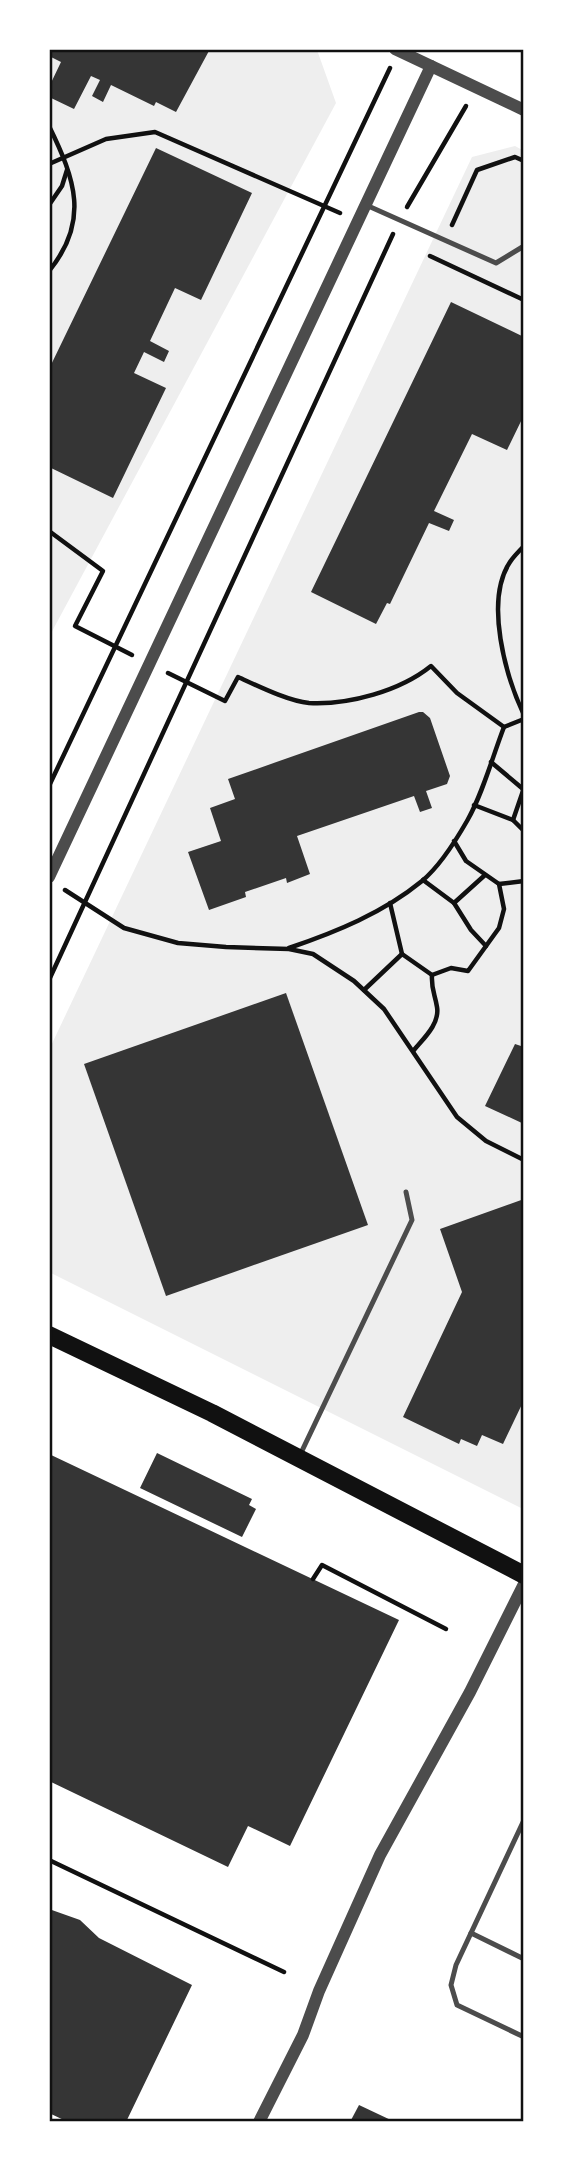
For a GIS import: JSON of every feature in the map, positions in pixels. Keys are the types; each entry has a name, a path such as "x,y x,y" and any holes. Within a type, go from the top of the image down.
{"main road":[{"path":"49,1335 212,1413 524,1575"}],"street":[{"path":"395,49 524,110"},
{"path":"54,882 150,664 431,66"},
{"path":"259,2122 303,2035 319,1991 380,1855 464,1703 524,1584"}],"lane":[{"path":"366,205 496,262 524,246"},
{"path":"298,1458 412,1220 406,1192"},
{"path":"524,1820 456,1965 451,1985 457,2005 524,2037"},
{"path":"515,1839 524,1844"},
{"path":"471,1933 524,1959"}],"path":[{"path":"49,786 392,63"},
{"path":"400,219 470,99"},
{"path":"49,126 64,158 73,190 74,218 71,237 49,271"},
{"path":"49,164 106,139 155,132 394,238"},
{"path":"437,259 477,170 515,157 524,161"},
{"path":"49,205 62,186 67,169"},
{"path":"49,980 396,228"},
{"path":"427,254 524,300"},
{"path":"49,531 103,570 75,626 225,701 238,677 307,703 372,695 402,684 430,666 457,693 504,727"},
{"path":"289,949 330,934 390,903 423,880 444,857 454,841 474,805 504,727 524,717 502,657 499,624 501,589 508,564 524,545"},
{"path":"491,762 523,788 513,820"},
{"path":"474,805 513,820 524,831"},
{"path":"454,841 466,861 499,884 524,881"},
{"path":"454,903 485,875"},
{"path":"423,880 454,903 471,930 486,946"},
{"path":"54,882 124,928 178,943 289,949 313,954 364,990 384,1009 457,1117 486,1141 524,1160"},
{"path":"432,975 452,968 468,971 499,928 504,909 499,884"},
{"path":"390,903 402,954 432,975"},
{"path":"364,990 402,954"},
{"path":"414,1050 433,1026 438,1010 431,990 432,975"},
{"path":"313,1579 322,1565 446,1629"},
{"path":"49,1860 284,1972"}],"shaded area":[{"path":"49,49 313,49 317,50 336,103 49,637"},
{"path":"515,146 524,151 524,1501 521,1508 49,1272 49,1050 472,157"}],"building":[{"path":"49,49 210,49 176,112 156,102 154,106 111,85 103,102 92,96 100,80 91,76 74,109 49,97 49,87 61,62 49,56"},
{"path":"156,148 252,193 201,300 175,288 150,341 169,351 164,362 144,352 134,373 166,388 113,498 49,467 49,369"},
{"path":"451,302 524,337 524,415 507,450 472,434 434,511 454,520 449,531 429,523 390,604 387,603 376,624 311,592"},
{"path":"419,712 430,718 450,776 447,784 426,791 432,808 420,812 414,796 297,836 310,874 287,883 286,878 245,892 246,897 209,910 188,852 221,841 210,808 235,799 228,779"},
{"path":"286,993 368,1225 166,1296 84,1064"},
{"path":"524,1039 524,1124 485,1106 515,1044 521,1046"},
{"path":"524,1199 524,1400 503,1444 482,1435 477,1446 461,1439 459,1444 403,1417 462,1292 440,1229"},
{"path":"157,1453 252,1499 249,1505 256,1509 242,1537 140,1488"},
{"path":"49,1454 399,1620 290,1846 248,1826 228,1867 49,1781"},
{"path":"49,1909 80,1920 99,1938 192,1985 126,2122 68,2122 49,2113"},
{"path":"359,2105 395,2122 350,2122"}]}
